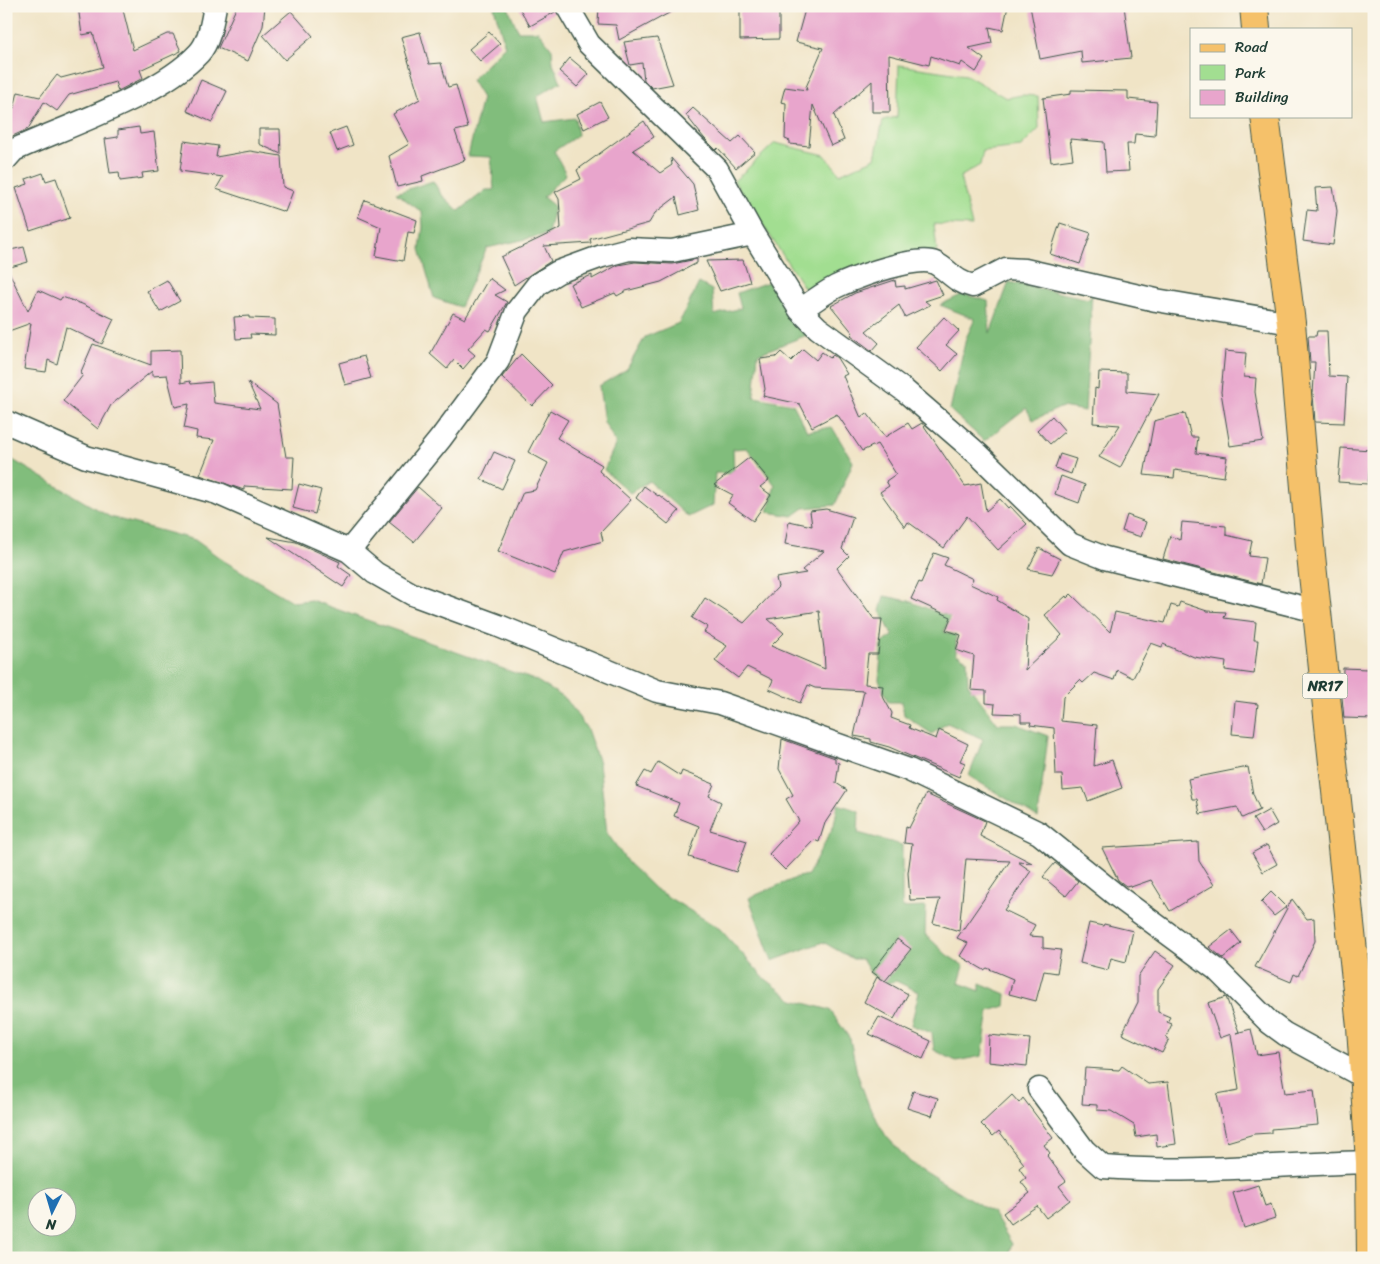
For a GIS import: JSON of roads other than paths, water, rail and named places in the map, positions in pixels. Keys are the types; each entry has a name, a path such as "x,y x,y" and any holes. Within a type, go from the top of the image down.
{"main road":[{"path":"1254,6 1256,28"},
{"name":"NR17","path":"1265,118 1291,323 1317,611 1369,1086 1371,1258"}],"street":[{"path":"6,159 14,150 129,100 177,71 200,52 208,36 215,6"},
{"path":"567,6 589,44 717,169 753,234 800,310 818,328 905,391 979,455 1070,544 1105,558 1317,611"},
{"path":"349,550 441,438 498,361 507,344 517,311 538,284 558,272 602,256 629,249 672,251 753,234"},
{"path":"800,310 841,284 905,264 923,261 934,263 960,283 973,286 1006,269 1025,270 1156,300 1291,323"},
{"path":"6,422 86,456 217,493 349,550 375,573 412,594 499,626 657,691 720,703 909,770 1039,833 1117,896 1216,969 1270,1023 1369,1086"},
{"path":"1039,1089 1084,1150 1103,1167 1200,1169 1279,1164 1370,1162"}]}
